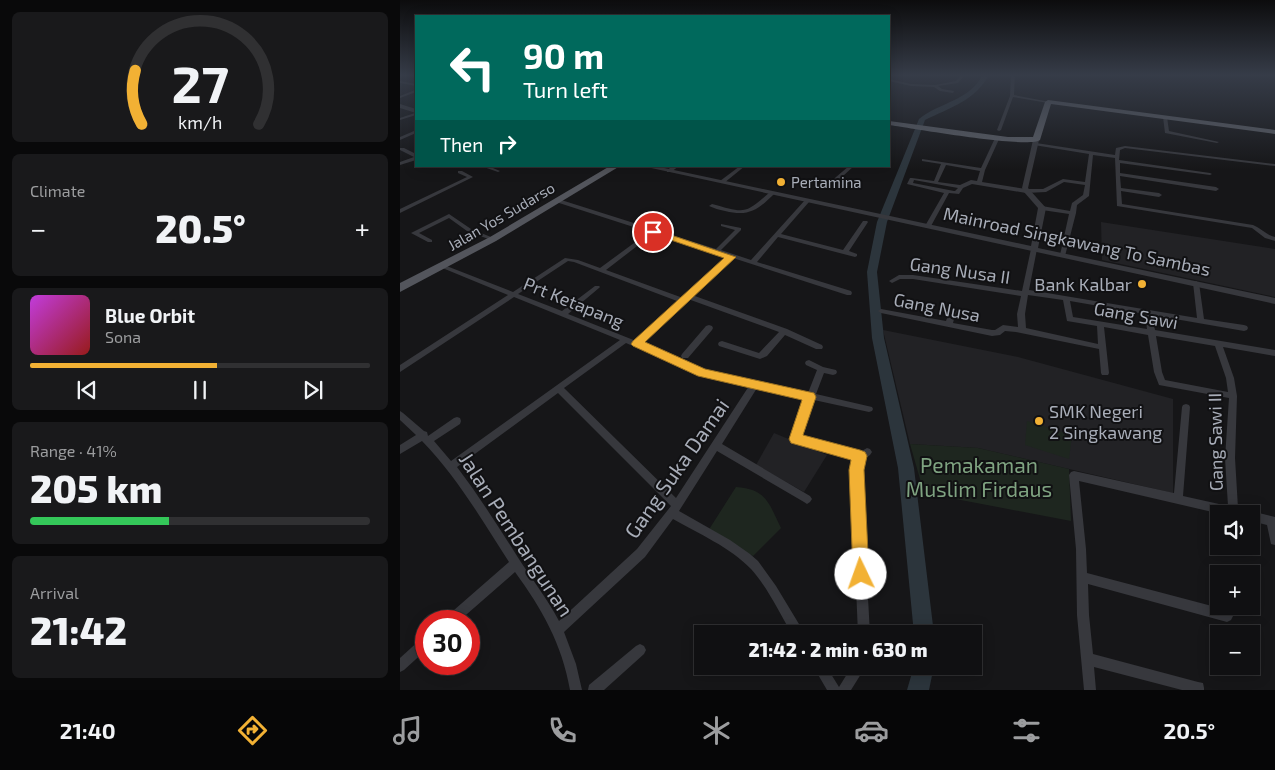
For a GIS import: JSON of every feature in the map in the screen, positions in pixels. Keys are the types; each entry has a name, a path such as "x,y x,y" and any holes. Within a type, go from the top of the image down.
{"highway":[{"path":"890,123 998,134 1036,142 1047,106"},
{"path":"1081,106 1275,132"}],"main road":[{"name":"Jalan Yos Sudarso","path":"400,288 493,239 614,167"}],"street":[{"path":"401,106 415,112"},
{"path":"978,183 1008,106"},
{"path":"400,119 415,112"},
{"path":"1165,117 1167,132 1217,142"},
{"path":"400,139 415,132"},
{"path":"1073,213 1042,208 1026,191 1026,183 1036,142 1117,159 1210,174"},
{"path":"1275,165 1125,147 1118,149 1117,159 1118,204 1121,206 1253,227 1258,229 1265,237 1275,239"},
{"path":"402,149 415,156"},
{"path":"1064,255 1074,204 1086,196 1091,153"},
{"path":"400,164 415,157"},
{"path":"924,160 983,170"},
{"path":"935,183 944,164"},
{"path":"486,167 498,171"},
{"name":"Mainroad Singkawang To Sambas","path":"650,167 1275,301"},
{"path":"669,171 675,167"},
{"path":"722,182 741,167"},
{"path":"831,184 843,176 851,167"},
{"path":"400,210 471,177 460,172"},
{"path":"1118,174 1216,189"},
{"path":"961,187 913,179 910,184 958,193 961,187 968,182 1026,191 1044,191 1063,180 1088,184"},
{"path":"1118,189 1159,194"},
{"path":"928,226 947,192"},
{"path":"712,206 748,213 772,193"},
{"path":"558,201 849,293"},
{"path":"752,263 808,201"},
{"path":"1022,330 1021,314 1042,208"},
{"path":"430,241 414,233 449,216 470,230 493,239"},
{"path":"845,252 865,222"},
{"path":"716,252 739,229 723,225"},
{"path":"601,270 653,232"},
{"path":"777,235 855,255"},
{"path":"637,344 731,257"},
{"path":"400,369 567,259 784,331 818,347"},
{"name":"Prt Ketapang","path":"442,266 681,360 702,373 754,386 869,409"},
{"name":"Gang Nusa II","path":"892,281 899,277 913,277 1066,299 1244,328"},
{"path":"1196,284 1201,321"},
{"path":"563,314 597,287"},
{"name":"Gang Sawi","path":"1066,299 1070,319 1275,353"},
{"name":"Gang Nusa","path":"881,311 995,333 1003,328 1022,330 1102,346"},
{"path":"949,324 952,312 975,314"},
{"path":"1148,312 1158,372 1162,382 1233,396"},
{"path":"1100,324 1105,373"},
{"path":"681,360 709,328"},
{"path":"722,344 760,356 764,354 784,331"},
{"path":"451,466 626,339"},
{"name":"Gang Sawi II","path":"1218,344 1230,378 1233,396 1230,475 1236,505"},
{"path":"808,363 833,372"},
{"path":"821,369 796,439 864,454 857,462 856,470 864,625"},
{"name":"Gang Suka Damai","path":"558,630 641,553 674,509 754,386"},
{"path":"559,388 674,509 750,561 768,583 793,625"},
{"path":"1178,498 1186,406"},
{"name":"Jalan Pembangunan","path":"400,415 426,438 451,466 536,592 558,630 574,675 576,690"},
{"path":"400,450 457,422"},
{"path":"716,445 807,500"},
{"path":"1090,690 1074,475 1210,505"},
{"path":"1260,518 1273,522 1275,540"},
{"path":"463,610 516,564"},
{"path":"1082,577 1227,616"},
{"path":"594,690 640,650"},
{"path":"400,666 415,652"},
{"path":"1088,659 1198,688"},
{"path":"825,675 834,690"},
{"path":"844,690 854,675"}],"shaded area":[{"path":"1101,222 1275,249 1275,297 1102,260"},
{"name":"SMK Negeri 2 Singkawang","path":"883,330 1018,357 1173,399 1173,493 978,448 910,444"},
{"path":"774,433 827,455 804,492 756,465"}],"green space":[{"path":"1027,421 1072,435 1069,459 1025,445"},
{"name":"Pemakaman Muslim Firdaus","path":"910,444 978,448 1069,469 1071,521 924,493"},
{"path":"736,487 754,491 766,499 781,528 753,556 708,531"}],"waterway":[{"path":"923,625 906,468 878,338 872,272 882,222 922,119 949,106"},
{"path":"918,690 922,675"}],"place":[{"name":"Pertamina","path":"781,182"},
{"name":"Bank Kalbar","path":"1142,284"},
{"name":"SMK Negeri 2 Singkawang","path":"1039,421"}],"route":[{"path":"653,232 731,257 637,344 678,364 702,373 810,397 796,439 860,456 856,470 861,574"}]}
